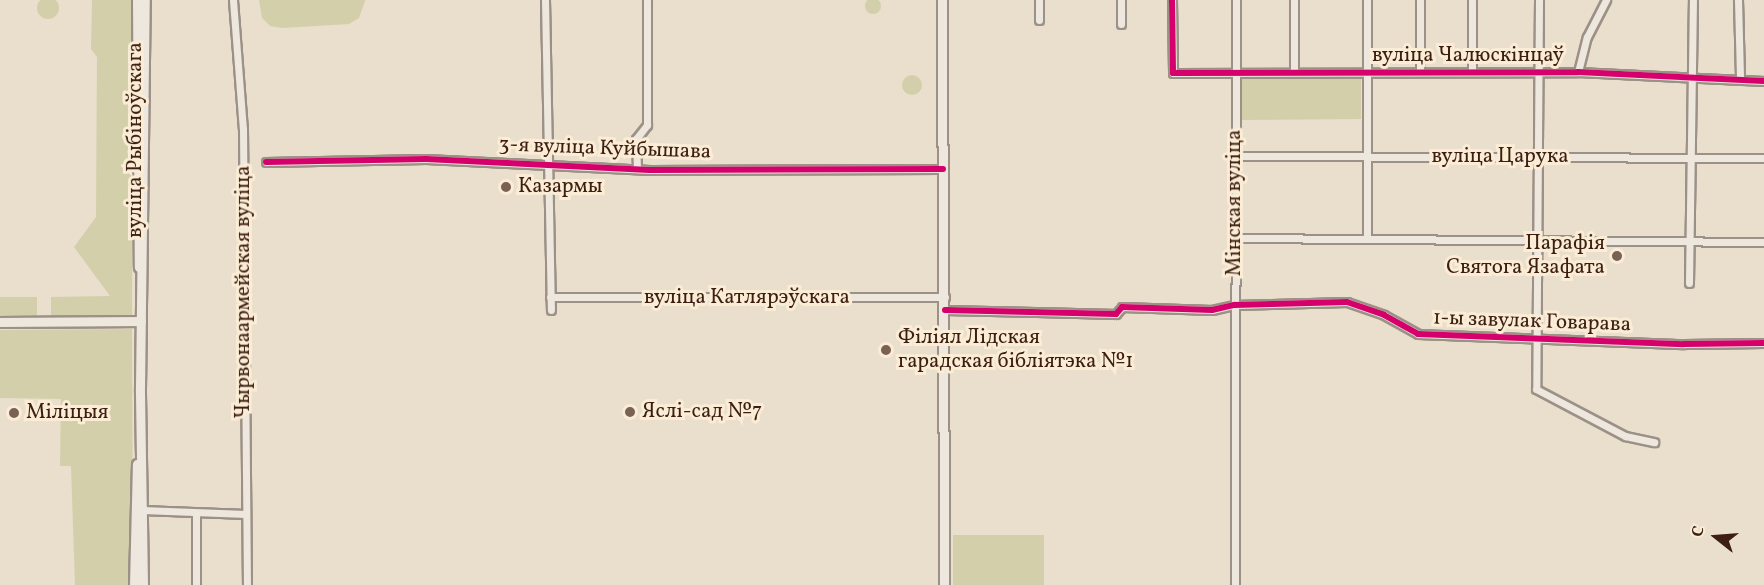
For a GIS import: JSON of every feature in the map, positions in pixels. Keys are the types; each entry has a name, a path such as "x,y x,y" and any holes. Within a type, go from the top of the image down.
{"main road":[{"name":"вуліца Рыбіноўскага","path":"137,0 136,250 141,279"},
{"name":"вуліца Рыбіноўскага","path":"142,585 141,279 144,252 145,0"},
{"path":"942,0 945,297 944,585"},
{"path":"0,322 141,321"},
{"name":"вуліца Рыбіноўскага","path":"135,585 134,480 141,432"}],"street":[{"name":"Чырвонаармейская вуліца","path":"233,0 243,129 247,585"},
{"path":"545,0 545,162 550,310"},
{"path":"637,168 636,139 647,125 647,0"},
{"path":"1039,0 1039,20"},
{"path":"1121,0 1121,24"},
{"name":"вуліца Чалюскінцаў","path":"1173,0 1173,73 1293,70 1578,72 1764,81"},
{"name":"Мінская вуліца","path":"1235,585 1236,0"},
{"path":"1293,70 1294,0"},
{"path":"1367,0 1367,237"},
{"path":"1420,0 1420,72"},
{"path":"1472,0 1472,72"},
{"path":"1539,0 1539,237 1536,389 1625,436 1654,442"},
{"path":"1578,72 1587,37 1606,0"},
{"path":"1689,283 1693,77 1692,0"},
{"path":"1738,0 1740,80"},
{"name":"вуліца Царука","path":"1235,156 1764,158"},
{"name":"3-я вуліца Куйбышава","path":"266,162 380,159 545,162 637,168 943,169"},
{"path":"1235,238 1539,237 1764,242"},
{"name":"вуліца Катлярэўскага","path":"550,297 945,297"},
{"name":"1-ы завулак Говарава","path":"945,310 1116,314 1122,307 1212,310 1234,304 1347,302 1384,315 1418,334 1537,339 1764,343"},
{"path":"142,510 246,514"},
{"path":"196,513 196,585"}],"shaded area":[{"path":"48,-3 56,0 59,8 56,16 48,19 40,16 37,8 40,0"},
{"path":"873,-2 879,0 881,6 879,12 873,14 867,12 865,6 867,0"},
{"path":"92,0 133,0 132,315 51,316 51,297 110,296 74,247 96,217 97,57 91,49"},
{"path":"259,0 365,1 359,18 349,24 282,28 270,26 262,18"},
{"path":"912,75 919,78 922,85 919,92 912,95 905,92 902,85 905,78"},
{"path":"1361,76 1361,119 1240,120 1241,78"},
{"path":"0,297 37,297 37,316 0,316"},
{"path":"132,329 133,585 75,585 71,466 60,466 61,399 0,398 0,330"},
{"path":"953,535 1044,535 1044,585 953,585"}],"cycle path":[{"path":"1172,0 1173,73 1578,72 1764,81"},
{"path":"266,162 426,159 650,170 943,169"},
{"path":"945,310 1116,314 1122,307 1212,310 1234,305 1347,302 1384,315 1418,334 1684,344 1764,343"}],"place":[{"name":"Казармы","path":"506,187"},
{"name":"Парафія Святога Язафата","path":"1617,256"},
{"name":"Філіял Лідская гарадская бібліятэка №1","path":"886,350"},
{"name":"Яслі-сад №7","path":"630,412"},
{"name":"Міліцыя","path":"14,413"}]}
